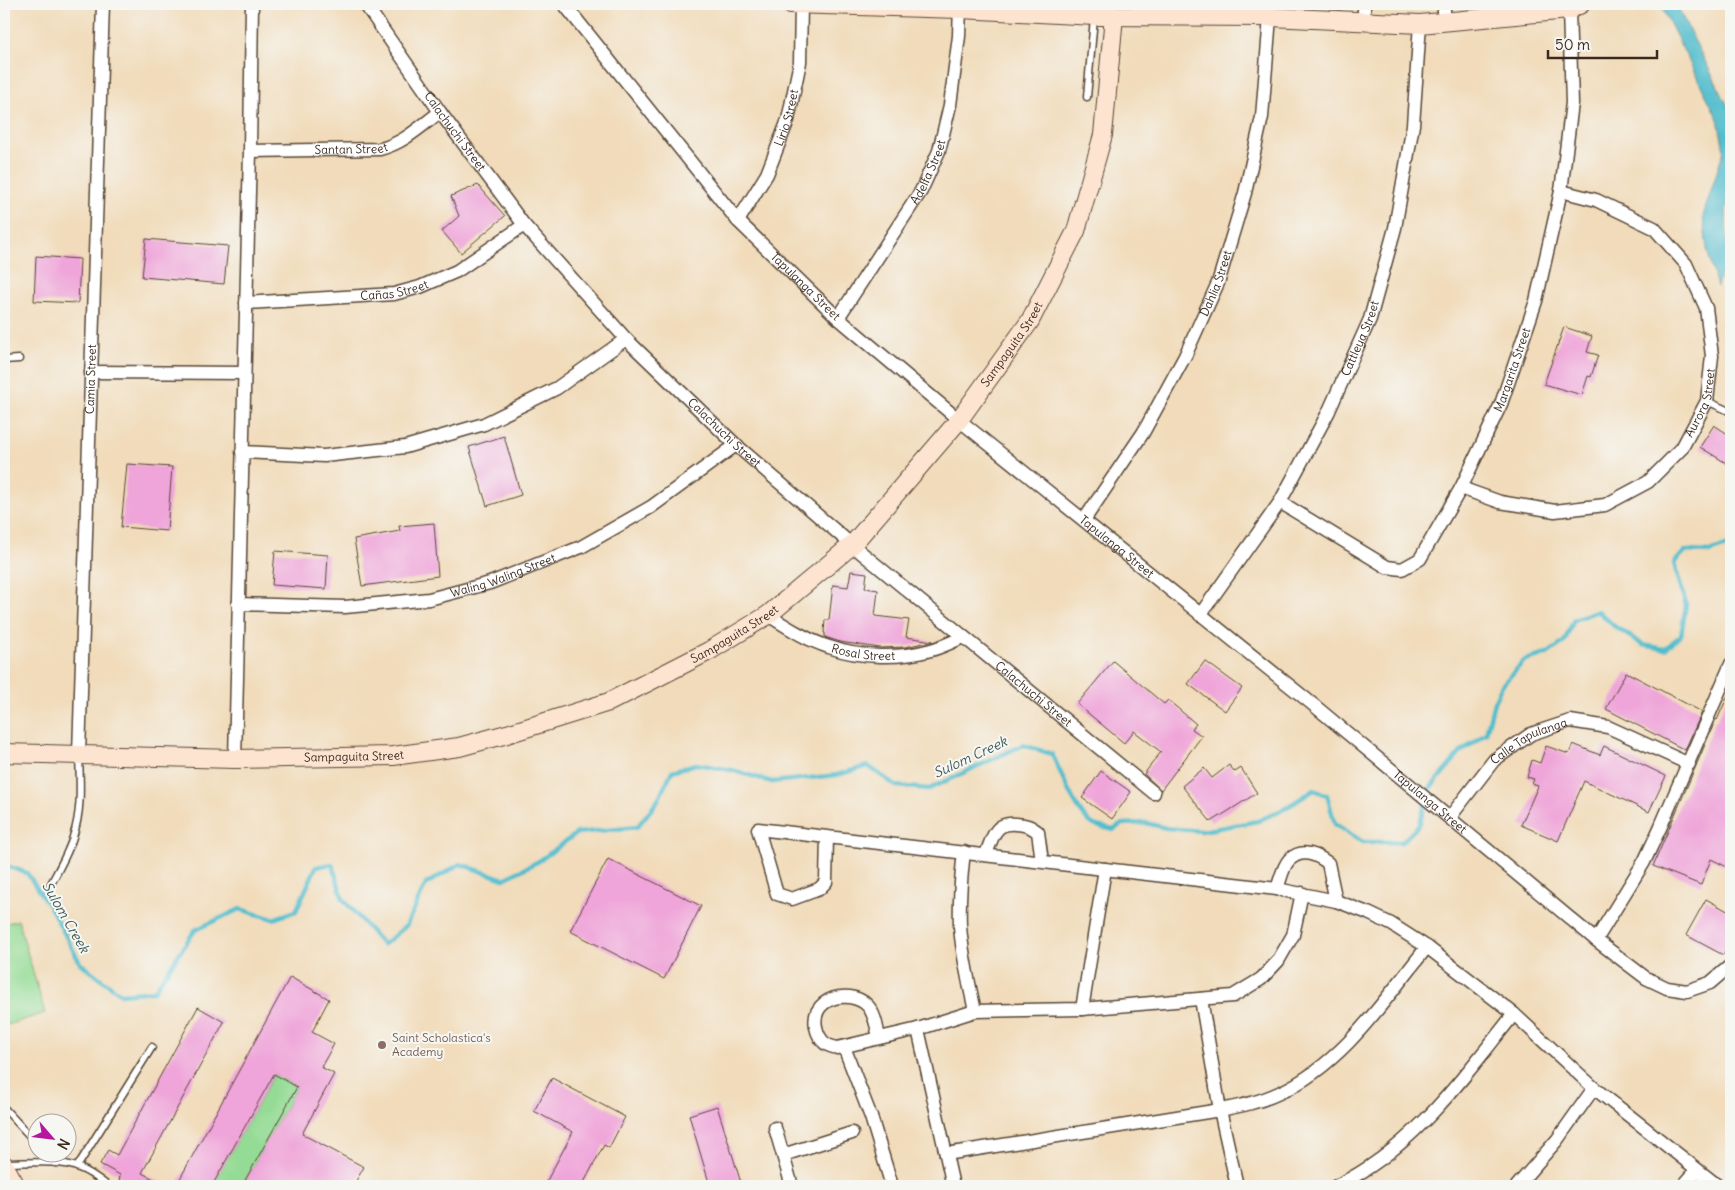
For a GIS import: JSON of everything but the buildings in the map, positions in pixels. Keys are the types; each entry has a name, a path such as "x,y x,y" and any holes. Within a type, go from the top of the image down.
{"street":[{"name":"Camia Street","path":"79,754 103,4"},
{"path":"235,759 252,4"},
{"name":"Calachuchi Street","path":"366,4 440,112 524,224 626,339 736,445 852,545 1154,793"},
{"name":"Tapulanga Street","path":"564,4 738,221 838,318 959,420 1298,692 1596,940 1646,978 1667,988 1687,990 1710,983 1731,965"},
{"path":"790,4 960,6 1095,16 1270,17 1364,12 1420,24 1573,6"},
{"name":"Lirio Street","path":"738,221 767,174 788,120 800,62 801,4"},
{"path":"1444,4 1444,22"},
{"name":"Adelfa Street","path":"838,318 921,191 939,151 950,105 960,36 960,6"},
{"name":"Margarita Street","path":"1280,502 1388,567 1402,569 1420,559 1461,488 1501,404 1536,301 1561,191 1572,103 1573,6"},
{"name":"Sampaguita Street","path":"4,753 235,759 393,756 459,747 609,702 709,651 768,615 852,545 959,420 1030,321 1076,231 1103,135 1114,16"},
{"name":"Dahlia Street","path":"1084,520 1143,433 1185,356 1218,283 1245,193 1262,117 1270,17"},
{"name":"Cattleya Street","path":"1200,615 1280,502 1328,413 1370,318 1396,228 1413,125 1420,24"},
{"name":"Santan Street","path":"250,151 380,149 392,146 403,140 440,112"},
{"name":"Aurora Street","path":"1461,488 1500,502 1555,511 1605,505 1648,482 1682,448 1707,401 1712,356 1706,308 1686,264 1654,228 1596,200 1561,191"},
{"name":"Cañas Street","path":"246,303 394,294 420,287 457,271 524,224"},
{"path":"242,452 324,456 405,447 484,424 557,388 626,339"},
{"path":"91,372 244,373"},
{"name":"Waling Waling Street","path":"238,604 345,607 430,599 490,583 580,547 650,507 736,445"},
{"name":"Rosal Street","path":"768,615 798,634 829,648 863,655 897,656 931,650 963,638"},
{"path":"1596,940 1644,862 1689,764 1731,664"},
{"name":"Calle Tapulanga","path":"1450,817 1494,760 1531,734 1570,721 1608,727 1689,764"},
{"path":"986,854 999,826 1007,823 1028,825 1038,832 1042,861"},
{"path":"827,837 826,882 819,889 792,900 777,894 758,829 1277,889 1336,901 1368,913 1391,924 1428,947 1514,1014 1594,1088 1718,1186"},
{"path":"964,852 960,897 960,927 965,968 975,1011"},
{"path":"1277,889 1288,860 1301,853 1317,855 1328,863 1336,901"},
{"path":"1082,1010 1105,868"},
{"path":"879,1038 868,1005 856,998 842,996 829,1000 820,1007 814,1018 817,1033 825,1044 837,1048 918,1029 975,1011 1082,1010 1233,996 1261,979 1278,962 1293,935 1302,893"},
{"path":"946,1154 1220,1110 1255,1102 1280,1093 1307,1078 1331,1060 1350,1041 1428,947"},
{"path":"1201,999 1220,1110 1237,1186"},
{"path":"1336,1186 1370,1166 1402,1142 1428,1117 1514,1014"},
{"path":"918,1029 953,1186"},
{"path":"844,1047 870,1117 892,1186"},
{"path":"1517,1186 1558,1140 1594,1088"},
{"path":"775,1128 792,1186"},
{"path":"783,1155 852,1133"},
{"path":"4,1164 16,1186"},
{"path":"1683,1186 1696,1170"}],"lane":[{"path":"1087,97 1095,16"},
{"path":"4,360 19,359"},
{"path":"1707,401 1731,412"},
{"path":"50,886 73,839 78,820 81,795 79,754"},
{"path":"77,1167 152,1047"},
{"path":"4,1108 28,1134"},
{"path":"4,1164 55,1163 77,1167 98,1178 108,1186"}],"green space":[{"path":"18,920 45,1013 4,1026 4,924"},
{"path":"274,1074 297,1087 242,1186 212,1186"}],"water":[{"path":"1660,4 1677,4 1731,112 1731,190 1727,210 1727,244 1717,287 1707,249 1703,216 1724,150 1718,119"}],"waterway":[{"path":"1721,262 1725,286 1731,290"},
{"name":"Sulom Creek","path":"4,865 27,873 53,912 80,963 121,994 154,991 195,930 240,909 273,919 296,911 316,867 332,864 343,899 383,945 406,926 426,884 460,864 504,879 539,861 577,833 637,827 657,802 672,771 696,764 732,770 772,782 837,775 868,766 896,786 929,789 1023,745 1052,754 1075,803 1087,820 1094,825 1113,830 1122,824 1146,823 1166,828 1202,831 1258,821 1284,809 1314,790 1327,795 1335,824 1363,842 1402,842 1419,825 1430,788 1461,752 1486,733 1494,702 1502,685 1525,660 1547,654 1564,642 1574,620 1598,611 1614,626 1643,645 1665,649 1681,635 1686,605 1674,563 1685,551 1710,552 1731,544"}],"place":[{"name":"Saint Scholastica's Academy","path":"382,1045"}]}
